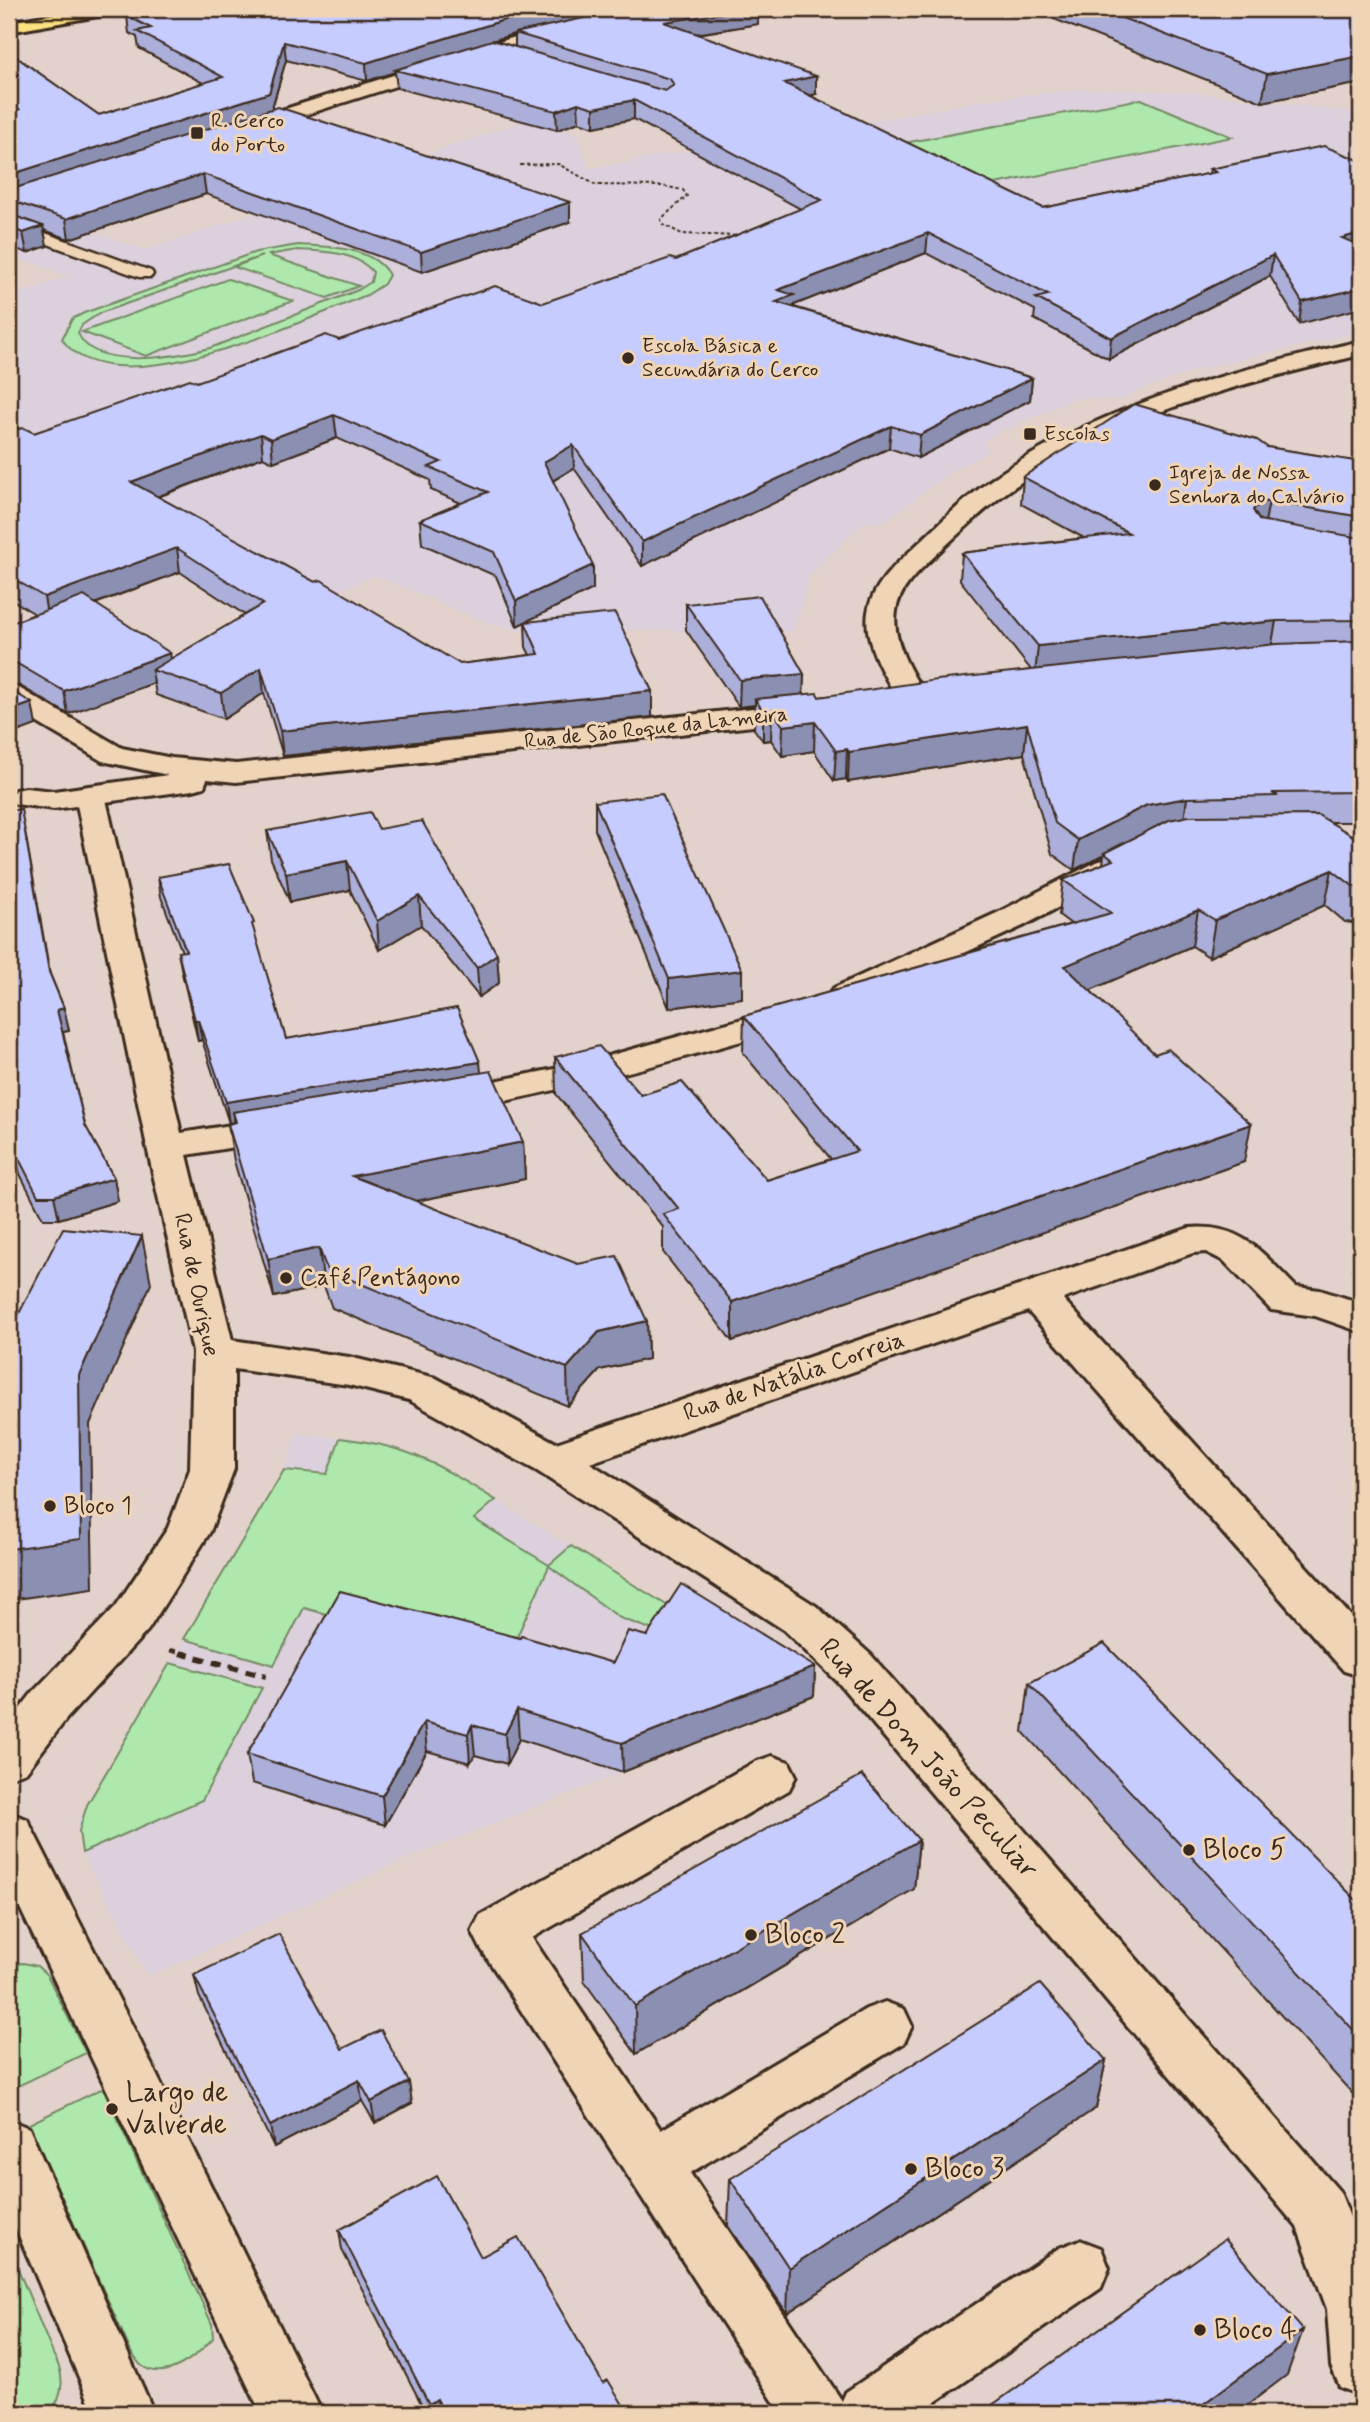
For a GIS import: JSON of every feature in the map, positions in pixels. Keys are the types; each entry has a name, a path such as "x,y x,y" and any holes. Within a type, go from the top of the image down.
{"main road":[{"path":"9,15 45,9"},
{"path":"9,27 109,9"}],"street":[{"path":"229,132 561,30 666,9"},
{"path":"912,699 900,679 885,634 881,612 894,583 953,526 1016,474 1094,430 1156,404 1260,371 1361,348"},
{"name":"Rua de São Roque da Lameira","path":"9,694 113,755 172,767 236,774 830,708"},
{"path":"18,798 64,788 90,777 113,755"},
{"path":"18,798 54,800 236,774"},
{"name":"Rua de Ourique","path":"9,1759 50,1705 132,1618 188,1532 212,1469 214,1352 166,1147 90,795"},
{"path":"412,1107 507,1092 664,1054 801,1012 904,970 1012,919 1130,858"},
{"path":"166,1147 318,1122"},
{"name":"Rua de Natália Correia","path":"552,1460 1189,1241 1211,1239 1238,1252 1285,1300 1320,1303 1361,1318"},
{"path":"1036,1294 1361,1658"},
{"name":"Rua de Dom João Peculiar","path":"214,1352 349,1371 421,1388 552,1460 800,1618 854,1668 1320,2211 1356,2309 1361,2366"},
{"path":"772,1776 498,1931 816,2413"},
{"path":"9,1834 121,2058 292,2413"},
{"path":"654,2165 885,2026"},
{"path":"9,2146 124,2413"},
{"path":"867,2413 1080,2268"}],"lane":[{"path":"491,50 518,58"},
{"path":"9,225 145,274"}],"path":[{"path":"520,165 536,163 562,166 592,184 608,187 671,186 683,190 687,196 662,219 663,224 682,234 750,236"},
{"path":"162,1648 266,1676"}],"shaded area":[{"name":"Escola Básica e Secundária do Cerco","path":"1083,89 1189,92 1361,113 1361,332 1204,368 1150,386 1117,401 1076,398 983,440 988,452 955,469 886,521 861,524 811,574 794,631 518,630 486,623 376,576 324,596 9,441 9,298 68,276 9,255 9,212 23,208 146,250 526,120 577,133 589,169 820,126 837,127 997,98"},
{"path":"297,1433 381,1443 433,1461 814,1696 408,1858 148,1977 82,1853 77,1823 284,1470"}],"green space":[{"path":"1141,99 1232,137 985,186 899,144"},
{"path":"298,245 349,250 372,258 382,265 389,275 384,284 367,295 300,322 210,353 164,363 121,366 86,359 62,339 72,319 84,313 256,252","holes":["297,250 348,256 366,265 373,272 371,282 358,290 210,348 178,355 118,357 101,353 87,345 78,333 82,325 100,313 262,256 234,267 327,298 359,286 268,255"]},
{"path":"228,279 293,301 146,356 82,332"},
{"path":"340,1438 386,1446 422,1458 496,1500 474,1519 549,1565 571,1546 681,1614 667,1635 620,1618 549,1566 505,1663 304,1608 274,1665 184,1639 284,1470 327,1474"},
{"path":"170,1663 262,1688 202,1800 82,1853 79,1831 87,1805"},
{"path":"9,1964 37,1966 47,1975 86,2053 14,2088 9,2076"},
{"path":"103,2088 212,2324 213,2338 190,2359 171,2369 151,2370 141,2365 131,2352 29,2124"},
{"path":"9,2247 60,2369 60,2392 49,2413 9,2413"}],"building":[{"path":"167,9 551,9 520,15 366,63 284,42 269,93 9,175 9,110 19,109 9,101 9,52 99,115 223,77 137,31 151,28 127,16"},
{"path":"625,9 748,9 664,22 816,76 784,83 1043,208 1216,172 1210,169 1324,146 1361,161 1361,233 1342,238 1361,246 1361,288 1302,302 1273,255 1111,338 1036,298 1048,295 928,233 778,290 794,295 776,302 1032,378 920,435 891,426 642,542 573,445 544,462 593,565 516,601 494,552 420,520 488,492 429,467 441,462 334,415 271,439 261,434 131,482 315,582 321,580 460,664 539,654 525,622 615,613 652,691 280,731 261,668 221,693 152,670 263,604 177,548 44,597 9,576 9,422 19,429 24,428 34,433 190,379 197,382 326,335 339,340 495,286 543,303 670,258 676,260 822,200 634,100 594,108 578,103 556,111 395,70 492,40 665,91 674,85 670,79 515,33"},
{"path":"1099,9 1361,9 1361,56 1267,74"},
{"path":"278,107 570,202 421,252 203,174 66,219 9,200 9,190"},
{"path":"9,214 43,226 23,233 9,227"},
{"path":"1134,404 1257,440 1267,447 1361,462 1361,517 1269,501 1259,503 1253,510 1259,520 1361,538 1361,620 1276,621 1038,646 962,553 1129,533 1023,477"},
{"path":"84,596 170,653 64,691 16,663 9,662 9,624"},
{"path":"760,596 804,674 740,680 686,604"},
{"path":"1361,641 1361,792 1187,798 1147,805 1078,840 1055,823 1027,724 849,752 847,749 836,751 815,722 783,726 772,710 763,711 755,699 817,693 819,697 937,680 1276,644"},
{"path":"9,689 32,703 9,711"},
{"path":"662,794 742,970 669,979 595,802"},
{"path":"21,809 49,972 64,1008 57,1010 85,1125 114,1178 54,1196 38,1196 15,1151 9,1152 9,811"},
{"path":"370,812 379,829 422,821 497,954 477,968 419,896 377,921 347,861 286,873 267,831"},
{"path":"1318,815 1361,841 1361,887 1353,886 1332,870 1215,920 1198,910 1065,966 1155,1054 1168,1049 1251,1124 732,1302 663,1214 679,1209 555,1057 599,1046 641,1095 682,1082 767,1180 857,1151 744,1016 1111,913 1063,880 1113,860 1104,853 1169,820 1189,816"},
{"path":"229,864 254,923 252,924 286,1039 457,1008 480,1062 226,1102 198,1020 195,1020 178,952 186,951 158,877"},
{"path":"491,1071 523,1142 352,1176 578,1264 617,1256 647,1321 599,1332 567,1368 327,1270 319,1248 268,1259 228,1124 236,1122 233,1112"},
{"name":"Bloco 1","path":"63,1228 142,1236 79,1375 81,1539 9,1549 9,1333"},
{"path":"681,1584 815,1667 622,1743 517,1710 505,1734 472,1725 468,1734 424,1722 382,1796 247,1754 340,1591 520,1638 521,1636 613,1663 628,1631 647,1636"},
{"path":"1104,1643 1361,1905 1361,2038 1029,1683"},
{"path":"862,1775 919,1840 635,2006 582,1933"},
{"path":"279,1934 342,2049 381,2030 409,2082 371,2102 359,2080 270,2126 194,1975"},
{"path":"1040,1984 1106,2060 789,2268 730,2179"},
{"path":"437,2176 481,2257 518,2237 603,2383 608,2380 628,2413 444,2413 437,2399 429,2404 339,2230"},
{"path":"1225,2239 1303,2330 1191,2413 981,2413"}],"place":[{"name":"R. Cerco do Porto","path":"197,133"},
{"name":"Escola Básica e Secundária do Cerco","path":"628,358"},
{"name":"Escolas","path":"1030,434"},
{"name":"Igreja de Nossa Senhora do Calvário","path":"1155,485"},
{"name":"Café Pentágono","path":"286,1278"},
{"name":"Bloco 1","path":"50,1506"},
{"name":"Bloco 5","path":"1189,1850"},
{"name":"Bloco 2","path":"751,1935"},
{"name":"Largo de Valverde","path":"112,2109"},
{"name":"Bloco 3","path":"911,2169"},
{"name":"Bloco 4","path":"1200,2330"}]}
